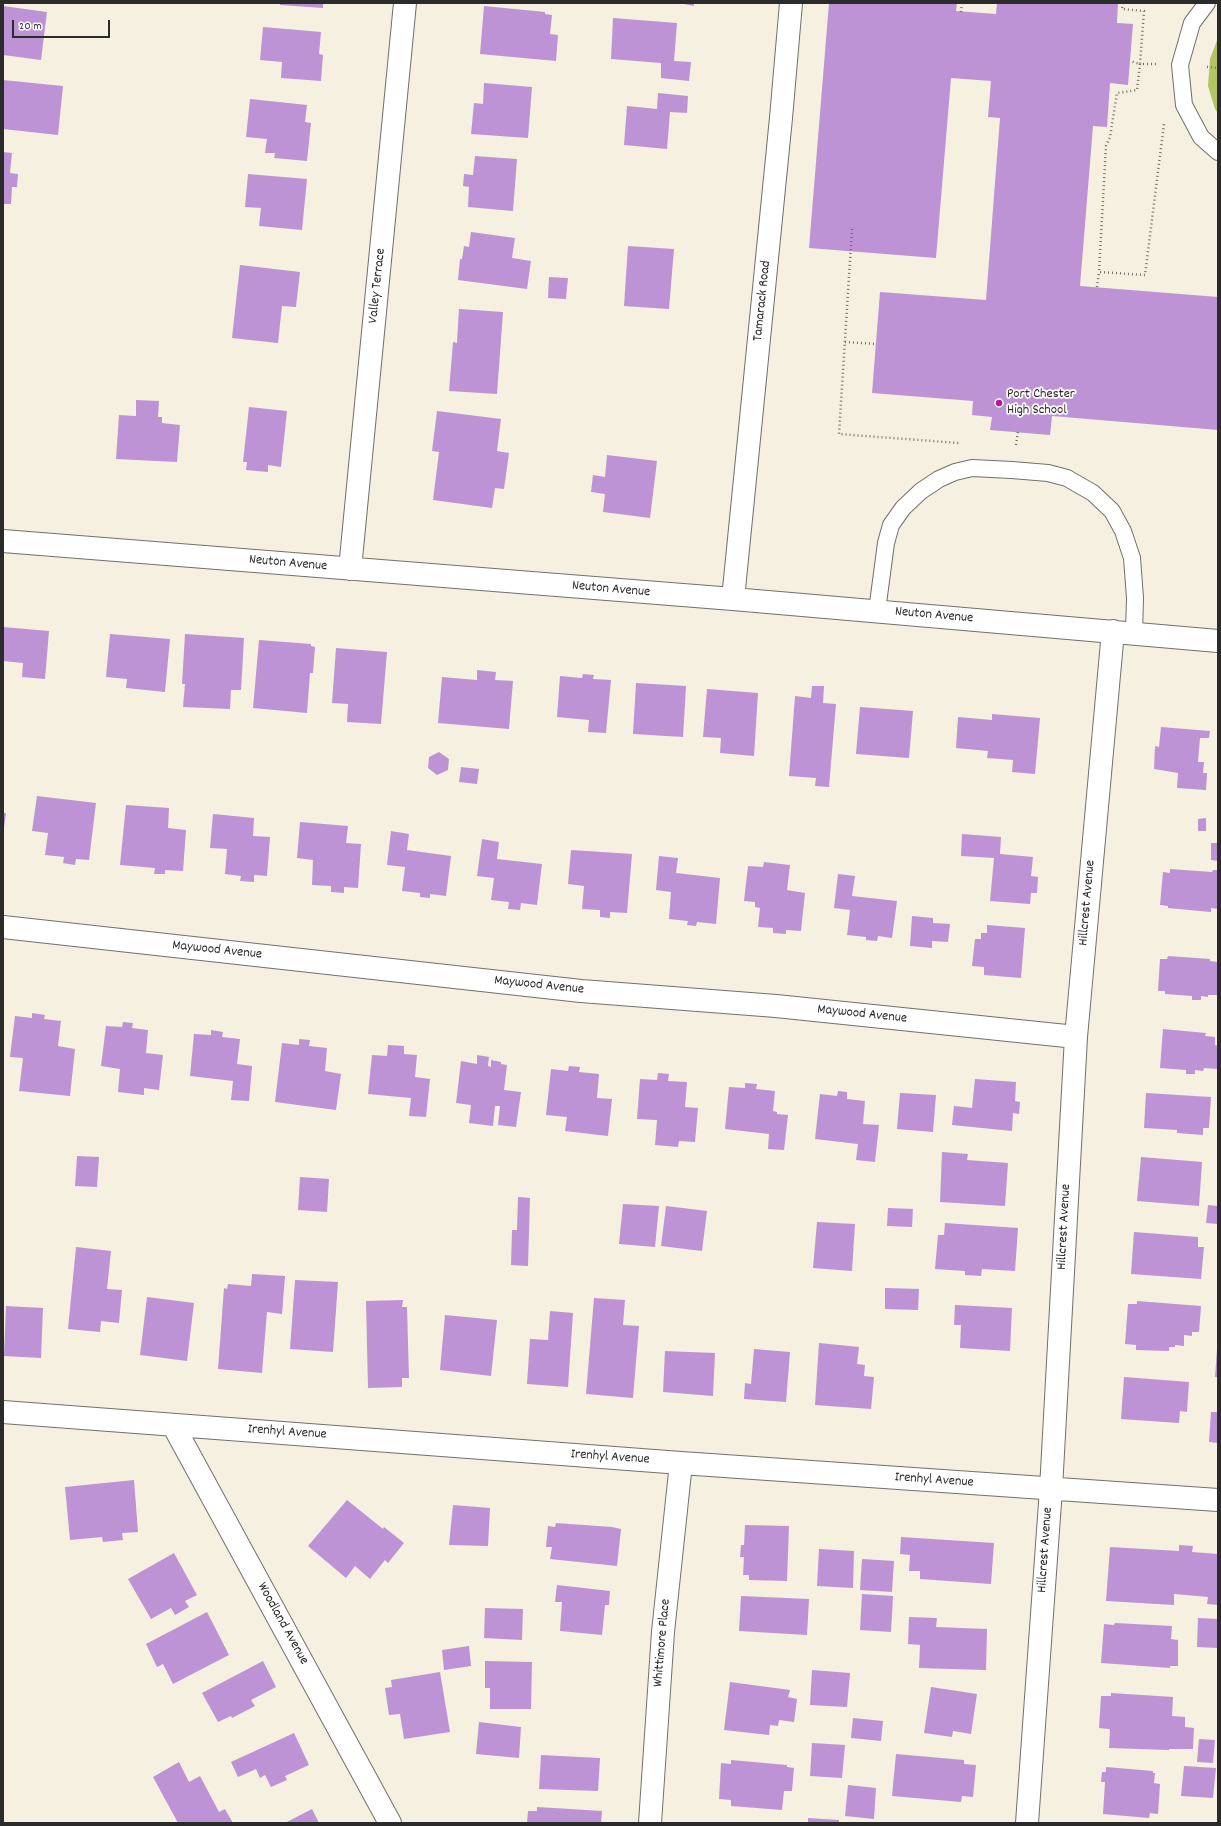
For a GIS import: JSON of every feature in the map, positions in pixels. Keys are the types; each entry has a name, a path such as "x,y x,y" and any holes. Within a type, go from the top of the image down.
{"street":[{"name":"Valley Terrace","path":"350,569 405,3"},
{"name":"Tamarack Road","path":"733,599 781,125 791,3"},
{"name":"Neuton Avenue","path":"3,541 733,599 1218,641"},
{"name":"Hillcrest Avenue","path":"1027,1823 1050,1489 1076,1037 1124,632"},
{"name":"Maywood Avenue","path":"3,927 581,991 776,1006 1076,1037"},
{"name":"Irenhyl Avenue","path":"3,1412 681,1463 1218,1500"},
{"name":"Woodland Avenue","path":"174,1425 390,1823"},
{"name":"Whittimore Place","path":"650,1823 663,1632 681,1463"}],"lane":[{"path":"1207,3 1192,24 1180,65 1184,105 1201,137 1218,160"},
{"path":"1201,137 1218,152"},
{"path":"877,611 886,543 891,525 903,508 921,491 939,479 955,472 972,468 1048,473 1067,478 1093,493 1112,511 1123,531 1132,558 1135,598 1124,632"}],"path":[{"path":"961,12 962,3"},
{"path":"1097,287 1106,146 1110,138 1117,93 1137,90 1140,64 1144,11 1122,9 1123,3"},
{"path":"1130,61 1140,64 1153,64"},
{"path":"1099,272 1145,275 1164,124"},
{"path":"852,229 839,434 962,444"},
{"path":"845,342 876,344"},
{"path":"1012,470 1018,432"}],"green space":[{"path":"1218,38 1218,113 1215,109 1208,86 1210,59"}],"building":[{"path":"280,3 323,3 323,8 280,5"},
{"path":"679,3 694,3 694,6"},
{"path":"829,3 957,3 956,11 996,14 997,3 1118,3 1117,23 1133,24 1128,85 1110,83 1107,127 1093,126 1080,286 1218,297 1218,430 1052,416 1050,435 990,430 992,417 972,415 973,401 872,393 880,292 986,300 1000,118 988,117 991,81 951,78 936,258 809,248"},
{"path":"3,6 47,12 41,60 3,55"},
{"path":"484,6 545,12 545,14 552,15 550,34 558,35 556,61 480,54"},
{"path":"613,18 677,23 674,61 691,62 689,81 661,78 661,63 611,59"},
{"path":"263,27 321,32 319,54 323,55 321,81 281,78 282,62 260,60"},
{"path":"3,80 63,86 58,135 3,129"},
{"path":"484,83 532,87 528,138 471,134 474,103 483,104"},
{"path":"658,93 688,96 687,113 670,112 667,149 624,145 627,106 657,109"},
{"path":"250,99 307,105 305,122 311,123 307,161 274,158 275,153 265,153 267,139 246,137"},
{"path":"3,152 12,153 10,173 18,174 17,187 12,187 11,204 3,204"},
{"path":"475,156 517,159 513,211 468,207 469,187 463,186 464,174 473,175"},
{"path":"248,174 307,179 302,230 259,226 261,208 245,207"},
{"path":"471,232 515,238 512,258 531,261 527,289 458,280 460,259 462,259 464,246 469,247"},
{"path":"628,246 674,249 669,309 624,306"},
{"path":"240,265 300,272 296,307 282,306 278,343 232,338"},
{"path":"549,277 568,278 566,299 548,298"},
{"path":"459,309 503,312 497,394 449,391 453,342 457,343"},
{"path":"136,400 159,401 158,417 162,417 162,423 180,425 177,462 116,459 119,415 136,416"},
{"path":"249,407 287,411 281,467 268,465 268,472 246,470 247,462 243,462"},
{"path":"437,411 501,419 497,451 509,453 504,489 495,488 492,508 433,500 439,452 432,451"},
{"path":"607,455 657,461 650,518 603,512 605,494 591,492 593,475 605,477"},
{"path":"3,627 49,631 45,679 22,677 23,663 3,661"},
{"path":"110,634 170,639 165,692 126,688 127,679 106,677"},
{"path":"185,634 244,638 241,690 231,690 230,709 183,707 185,684 182,684"},
{"path":"259,640 311,644 311,646 315,647 313,673 310,673 307,713 253,708"},
{"path":"336,648 387,652 381,724 347,722 348,704 332,703"},
{"path":"477,670 496,672 495,680 513,681 509,729 438,723 442,677 477,680"},
{"path":"583,674 594,675 593,679 611,680 606,733 588,732 589,720 557,717 560,676 582,678"},
{"path":"636,683 686,686 683,737 633,734"},
{"path":"812,686 824,686 823,703 836,704 829,787 815,786 816,778 789,776 795,696 811,698"},
{"path":"707,689 758,693 754,756 720,753 721,738 703,737"},
{"path":"860,707 913,711 909,758 856,754"},
{"path":"992,714 1040,718 1035,774 1012,772 1013,760 987,758 988,751 956,748 958,717 992,720"},
{"path":"1161,727 1210,731 1209,738 1200,738 1198,762 1204,762 1203,773 1207,773 1206,790 1177,788 1178,773 1154,769 1155,746 1159,747"},
{"path":"439,752 449,759 448,770 437,775 428,768 429,757"},
{"path":"461,767 479,769 477,784 459,782"},
{"path":"37,796 96,803 89,860 76,859 75,865 63,863 64,857 45,855 48,833 32,831"},
{"path":"126,805 169,808 168,828 186,830 183,871 165,870 165,874 154,874 155,868 120,865"},
{"path":"3,813 6,813 4,828 3,828"},
{"path":"213,814 254,818 253,836 270,837 267,876 254,875 254,882 240,881 241,876 225,874 227,849 210,848"},
{"path":"1206,818 1206,831 1198,831 1198,819"},
{"path":"300,822 348,826 346,843 361,844 358,888 344,887 344,893 331,892 331,886 312,885 313,860 297,858"},
{"path":"391,831 409,834 407,850 451,856 446,896 430,894 430,898 420,897 420,893 402,891 405,867 387,865"},
{"path":"962,834 1001,837 1000,854 1033,857 1031,876 1038,877 1037,893 1031,893 1030,904 990,901 994,858 961,856"},
{"path":"482,839 499,842 497,859 542,864 537,905 521,903 520,910 508,909 509,902 491,900 494,878 477,876"},
{"path":"1211,843 1218,843 1218,861 1211,860"},
{"path":"571,850 632,854 627,913 610,912 610,918 600,917 600,910 582,909 584,886 568,884"},
{"path":"659,856 678,858 676,873 720,878 716,924 697,922 696,926 687,925 688,921 669,919 671,892 656,890"},
{"path":"764,862 790,865 787,890 805,893 801,931 786,930 786,934 773,933 773,928 758,927 760,908 755,907 755,902 744,901 748,866 763,867"},
{"path":"1170,869 1212,872 1213,870 1218,870 1218,909 1211,908 1211,912 1168,908 1168,906 1160,905 1163,872 1170,873"},
{"path":"838,874 855,876 852,896 897,901 892,938 878,936 877,941 866,940 866,937 847,935 850,910 834,908"},
{"path":"912,916 933,918 933,923 950,924 948,942 932,941 932,948 910,946"},
{"path":"987,925 1025,928 1021,978 984,975 984,967 972,966 975,939 981,939 981,933 987,933"},
{"path":"1168,956 1210,959 1210,961 1218,962 1218,995 1208,995 1208,997 1201,996 1201,1000 1192,1000 1192,996 1165,994 1165,991 1158,991 1160,959 1167,959"},
{"path":"32,1013 45,1015 44,1019 61,1021 58,1046 75,1049 70,1096 19,1091 23,1058 10,1057 15,1016 32,1018"},
{"path":"123,1022 133,1023 132,1028 148,1030 146,1053 163,1055 159,1090 144,1088 144,1095 118,1092 120,1069 101,1066 106,1026 122,1027"},
{"path":"1163,1029 1206,1033 1205,1036 1215,1037 1215,1045 1218,1046 1218,1069 1204,1068 1203,1071 1195,1070 1195,1074 1186,1074 1186,1070 1160,1068"},
{"path":"211,1030 223,1032 222,1037 240,1039 237,1064 252,1066 249,1101 231,1100 233,1081 190,1076 194,1034 211,1035"},
{"path":"299,1039 310,1040 309,1046 327,1048 325,1071 341,1074 336,1110 275,1102 282,1043 299,1045"},
{"path":"388,1045 404,1046 404,1054 417,1055 415,1077 430,1079 426,1117 409,1116 411,1098 368,1094 372,1055 387,1056"},
{"path":"477,1055 489,1057 488,1066 491,1067 491,1060 507,1065 504,1090 521,1092 516,1127 498,1125 500,1106 495,1106 493,1126 469,1123 471,1105 456,1103 461,1061 477,1064"},
{"path":"569,1066 580,1067 579,1072 599,1074 597,1098 612,1099 608,1136 565,1131 567,1117 546,1115 551,1069 568,1071"},
{"path":"658,1073 669,1074 668,1081 687,1082 685,1107 698,1108 695,1142 679,1141 678,1147 655,1145 657,1120 637,1119 640,1079 657,1080"},
{"path":"975,1079 1016,1082 1015,1101 1020,1102 1019,1114 1013,1113 1012,1131 952,1125 954,1106 972,1108"},
{"path":"745,1083 757,1084 756,1089 775,1091 773,1111 777,1112 777,1114 788,1115 784,1150 768,1149 769,1134 725,1129 729,1087 745,1088"},
{"path":"838,1091 847,1092 847,1099 865,1101 863,1124 879,1125 875,1162 856,1160 858,1144 815,1139 820,1094 837,1096"},
{"path":"900,1093 936,1095 933,1132 897,1129"},
{"path":"1146,1093 1211,1097 1209,1128 1203,1128 1203,1135 1177,1133 1177,1130 1144,1128"},
{"path":"942,1152 968,1154 967,1160 1008,1163 1005,1206 940,1202"},
{"path":"77,1156 99,1157 97,1187 75,1186"},
{"path":"1141,1157 1202,1162 1199,1206 1137,1201"},
{"path":"300,1177 329,1179 327,1212 298,1210"},
{"path":"518,1197 530,1198 528,1266 511,1265 512,1230 517,1230"},
{"path":"623,1204 659,1206 655,1247 619,1244"},
{"path":"1208,1205 1218,1206 1218,1224 1206,1223"},
{"path":"666,1206 707,1211 702,1251 661,1246"},
{"path":"888,1208 913,1209 912,1227 887,1226"},
{"path":"817,1222 855,1224 852,1271 813,1268"},
{"path":"945,1223 1018,1228 1015,1271 982,1269 981,1276 965,1275 965,1271 935,1269 938,1235 944,1235"},
{"path":"1134,1232 1198,1237 1198,1247 1204,1247 1201,1279 1131,1274"},
{"path":"76,1247 111,1251 107,1289 122,1290 119,1323 101,1321 100,1332 68,1329"},
{"path":"252,1274 285,1276 282,1314 267,1312 262,1373 218,1369 224,1288 227,1289 228,1284 251,1286"},
{"path":"295,1280 338,1282 333,1352 290,1349"},
{"path":"885,1288 919,1289 918,1310 885,1309"},
{"path":"147,1297 194,1303 187,1361 140,1355"},
{"path":"594,1298 625,1300 623,1325 639,1326 633,1398 586,1394"},
{"path":"403,1300 402,1307 407,1307 409,1378 402,1378 402,1387 368,1388 366,1301"},
{"path":"1137,1301 1201,1306 1199,1332 1192,1332 1192,1336 1184,1335 1184,1346 1175,1345 1175,1347 1169,1347 1169,1351 1136,1350 1136,1345 1125,1344 1128,1304 1137,1304"},
{"path":"955,1305 1012,1308 1010,1351 960,1348 961,1325 954,1325"},
{"path":"6,1306 43,1308 41,1358 4,1356"},
{"path":"550,1311 573,1313 568,1387 527,1384 530,1339 548,1340"},
{"path":"445,1315 497,1320 491,1376 440,1370"},
{"path":"819,1343 859,1347 857,1364 865,1365 864,1376 874,1377 871,1409 815,1405"},
{"path":"754,1349 790,1352 786,1402 744,1399 745,1383 751,1384"},
{"path":"1217,1349 1218,1377 1215,1377"},
{"path":"665,1351 715,1353 713,1396 663,1392"},
{"path":"1124,1377 1189,1382 1187,1412 1180,1411 1179,1423 1121,1419"},
{"path":"1211,1412 1218,1412 1218,1443 1209,1442"},
{"path":"134,1480 138,1532 122,1533 123,1540 103,1542 102,1537 70,1540 65,1487"},
{"path":"347,1500 383,1529 384,1527 404,1543 388,1563 385,1560 370,1579 355,1566 346,1578 308,1546"},
{"path":"453,1505 490,1508 488,1546 449,1545"},
{"path":"556,1523 621,1529 617,1566 550,1559 552,1547 546,1547 548,1526 555,1527"},
{"path":"745,1525 789,1526 787,1581 749,1580 749,1575 743,1575 744,1557 740,1557 741,1545 744,1545"},
{"path":"901,1537 994,1543 991,1584 920,1579 920,1571 909,1571 910,1555 900,1554"},
{"path":"1179,1545 1193,1546 1192,1552 1218,1554 1218,1605 1207,1604 1208,1597 1174,1594 1174,1605 1106,1601 1110,1547 1179,1551"},
{"path":"819,1549 854,1551 853,1588 817,1586"},
{"path":"174,1553 197,1595 185,1601 189,1607 175,1615 171,1608 151,1619 128,1579"},
{"path":"862,1559 894,1561 892,1592 860,1590"},
{"path":"557,1585 610,1591 609,1605 605,1605 602,1635 560,1631 562,1602 555,1602"},
{"path":"862,1594 893,1596 891,1632 860,1630"},
{"path":"741,1596 809,1599 807,1635 739,1631"},
{"path":"485,1608 523,1609 522,1640 484,1638"},
{"path":"207,1612 229,1655 173,1684 163,1664 157,1667 146,1644"},
{"path":"909,1617 937,1618 936,1627 987,1629 986,1670 919,1668 920,1645 908,1644"},
{"path":"1198,1618 1218,1619 1218,1648 1197,1647"},
{"path":"1115,1623 1172,1626 1171,1639 1178,1640 1178,1666 1170,1666 1170,1668 1101,1663 1104,1624 1114,1625"},
{"path":"469,1646 471,1666 444,1670 442,1650"},
{"path":"263,1661 276,1687 251,1700 255,1706 232,1718 231,1716 218,1722 202,1693"},
{"path":"485,1661 532,1662 531,1709 490,1709 490,1688 485,1688"},
{"path":"812,1670 850,1673 847,1707 810,1705"},
{"path":"440,1672 450,1732 404,1739 400,1714 389,1715 385,1688 392,1687 391,1680"},
{"path":"730,1682 790,1690 788,1697 797,1699 794,1722 779,1720 778,1726 770,1725 769,1735 724,1730"},
{"path":"931,1687 977,1694 971,1734 953,1731 952,1737 924,1733"},
{"path":"1111,1693 1173,1697 1172,1716 1185,1717 1185,1727 1194,1728 1193,1749 1169,1750 1109,1748 1110,1730 1099,1728 1101,1696 1111,1696"},
{"path":"853,1718 883,1721 881,1741 851,1738"},
{"path":"479,1722 521,1727 519,1758 476,1754"},
{"path":"294,1733 309,1765 285,1776 287,1780 271,1787 265,1775 260,1778 256,1769 238,1777 231,1762"},
{"path":"1199,1739 1215,1740 1213,1763 1197,1762"},
{"path":"812,1743 845,1745 842,1778 810,1776"},
{"path":"896,1754 964,1760 964,1764 976,1765 973,1797 962,1796 961,1802 892,1796"},
{"path":"541,1755 600,1758 598,1791 539,1789"},
{"path":"731,1760 787,1765 787,1767 794,1768 792,1791 784,1791 782,1810 731,1806 731,1800 719,1799 721,1763 731,1764"},
{"path":"179,1762 189,1782 200,1776 219,1812 225,1809 233,1823 178,1823 153,1777"},
{"path":"1184,1766 1216,1768 1213,1798 1181,1796"},
{"path":"1106,1767 1153,1771 1153,1773 1155,1773 1154,1783 1160,1784 1158,1814 1150,1813 1149,1818 1103,1814 1105,1782 1101,1782 1102,1772 1106,1772"},
{"path":"848,1785 876,1788 874,1819 845,1816"},
{"path":"537,1807 602,1811 601,1823 527,1823 528,1811 537,1811"},
{"path":"312,1809 319,1823 285,1823"},
{"path":"808,1818 839,1820 839,1823 808,1823"}],"place":[{"name":"Port Chester High School","path":"999,403"}]}
